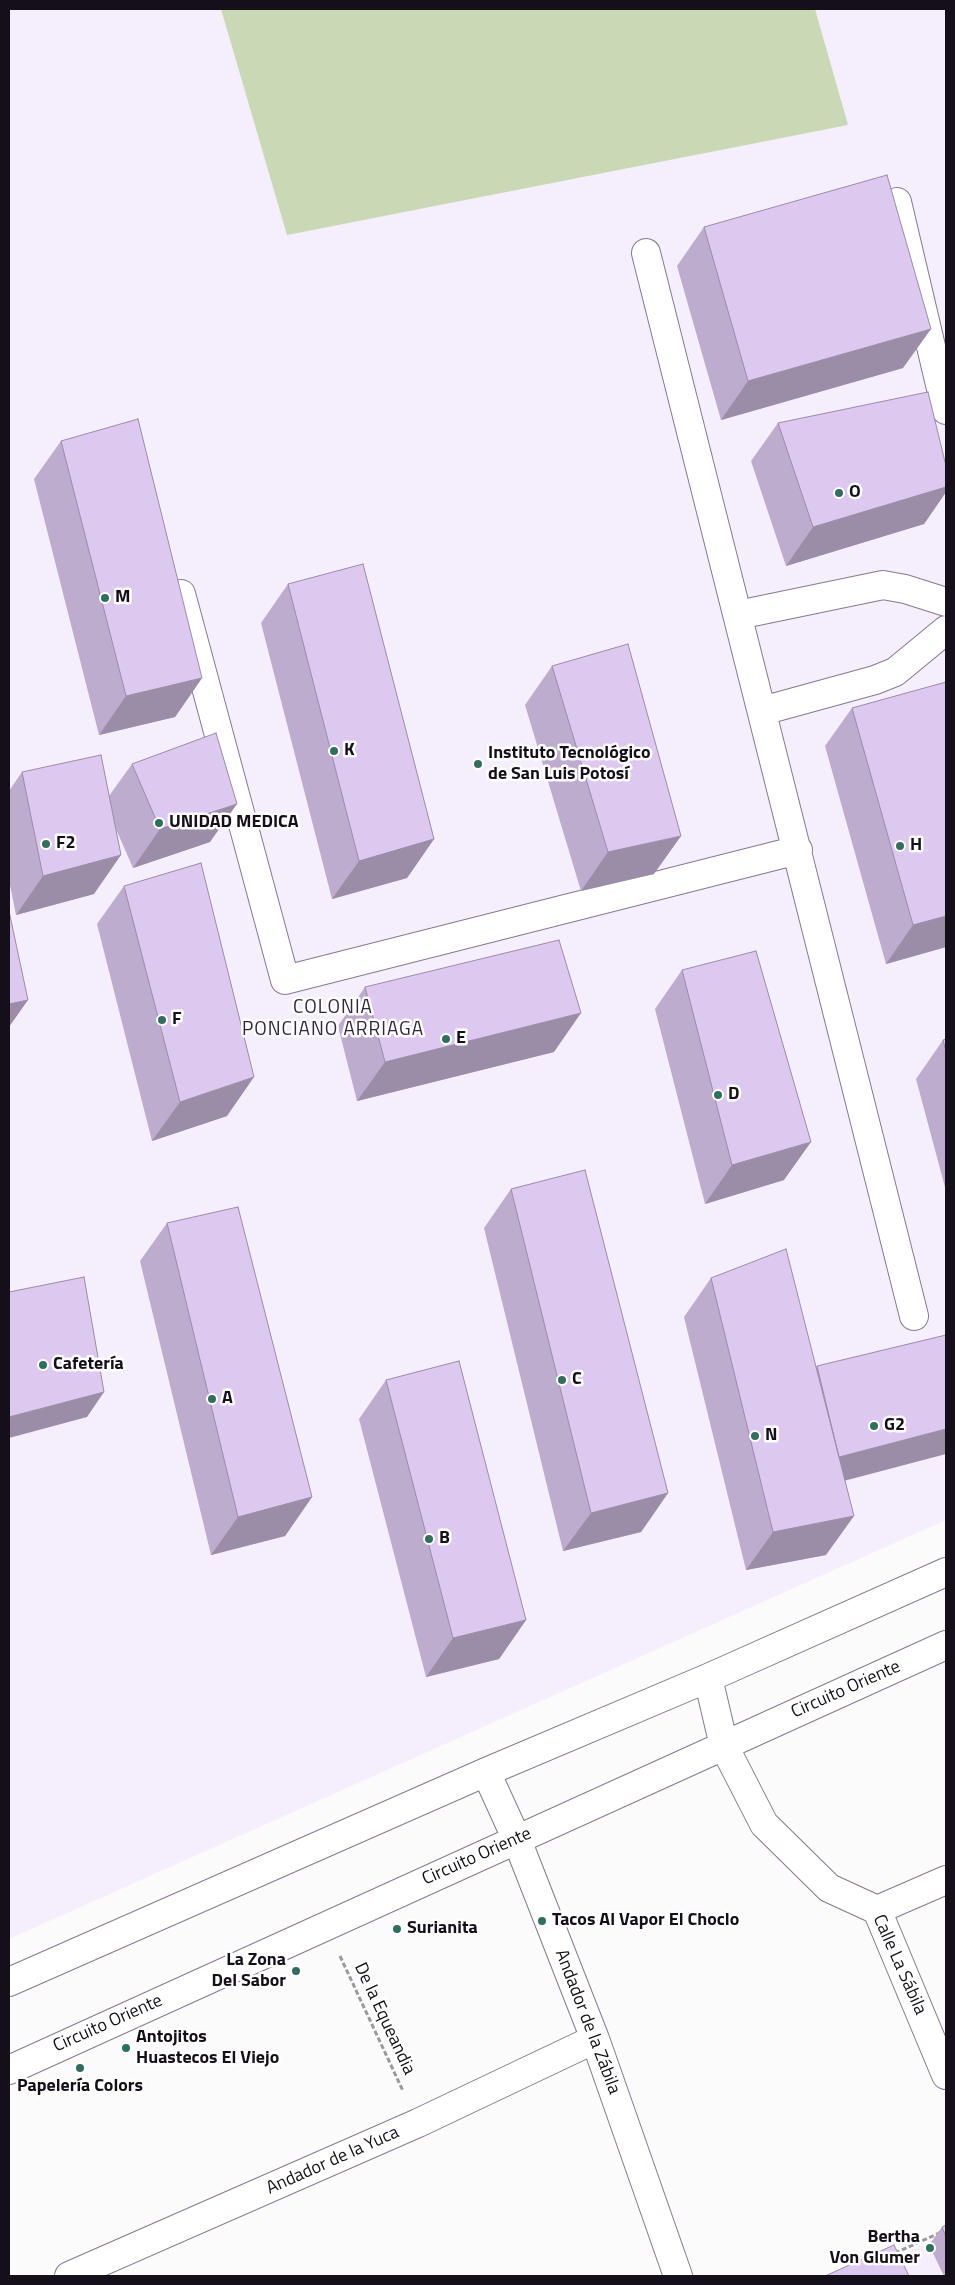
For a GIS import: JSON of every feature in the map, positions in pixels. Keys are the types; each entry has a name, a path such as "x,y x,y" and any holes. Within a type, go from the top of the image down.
{"street":[{"path":"897,202 946,410"},
{"path":"646,253 914,1316"},
{"path":"174,568 285,980 798,850"},
{"path":"738,615 883,585 905,589 946,602"},
{"path":"762,711 875,680 895,672 946,630"},
{"path":"9,1982 486,1772 708,1678 946,1572"},
{"name":"Circuito Oriente","path":"9,2070 946,1645"},
{"name":"Calle La Sábila","path":"708,1678 724,1746 764,1824 828,1888 876,1910 946,2075"},
{"name":"Andador de la Zábila","path":"486,1772 517,1840 595,2039 678,2276"},
{"path":"876,1910 946,1880"},
{"name":"Andador de la Yuca","path":"69,2276 418,2123 595,2039"}],"path":[{"name":"De la Equeandia","path":"326,1926 418,2123"},
{"path":"886,2257 946,2230"}],"shaded area":[{"name":"Instituto Tecnológico de San Luis Potosí","path":"9,9 946,9 946,1520 9,1939"},
{"name":"Bertha Von Glumer","path":"946,2234 946,2276 852,2276 882,2263"}],"green space":[{"path":"221,9 815,9 848,125 287,235"}],"building":[{"path":"887,175 931,329 748,381 704,227"},
{"path":"928,392 946,466 946,487 813,527 778,423"},
{"path":"138,419 202,678 126,696 61,441"},
{"path":"363,564 434,839 359,861 288,584"},
{"path":"628,644 681,836 608,852 552,666"},
{"path":"946,682 946,916 913,925 852,708"},
{"path":"216,733 237,804 160,829 132,764"},
{"path":"101,755 121,855 43,876 22,772"},
{"path":"201,863 254,1077 180,1102 124,886"},
{"path":"9,911 28,1000 9,1004"},
{"path":"559,940 581,1013 385,1062 365,987"},
{"path":"756,951 811,1142 732,1165 682,970"},
{"path":"946,1039 946,1051 943,1040"},
{"path":"585,1170 668,1493 591,1513 511,1189"},
{"path":"238,1207 312,1497 238,1517 167,1223"},
{"path":"786,1249 854,1516 773,1532 711,1278"},
{"name":"Cafetería","path":"84,1277 104,1392 9,1417 9,1292"},
{"name":"G2","path":"946,1335 946,1429 839,1457 817,1366"},
{"path":"459,1361 526,1620 453,1638 386,1380"},
{"path":"946,2225 946,2237 942,2227"},
{"path":"894,2245 909,2276 825,2276"}],"place":[{"name":"O","path":"839,493"},
{"name":"M","path":"105,598"},
{"name":"K","path":"334,751"},
{"name":"Instituto Tecnológico de San Luis Potosí","path":"478,764"},
{"name":"UNIDAD MEDICA","path":"159,823"},
{"name":"F2","path":"46,844"},
{"name":"H","path":"900,846"},
{"name":"F","path":"162,1020"},
{"name":"E","path":"446,1039"},
{"name":"D","path":"718,1095"},
{"name":"Cafetería","path":"43,1365"},
{"name":"C","path":"562,1380"},
{"name":"A","path":"212,1399"},
{"name":"G2","path":"874,1426"},
{"name":"N","path":"755,1436"},
{"name":"B","path":"429,1539"},
{"name":"Tacos Al Vapor El Choclo","path":"542,1921"},
{"name":"Surianita","path":"397,1929"},
{"name":"La Zona Del Sabor","path":"296,1971"},
{"name":"Antojitos Huastecos El Viejo","path":"126,2048"},
{"name":"Papelería Colors","path":"80,2068"},
{"name":"Bertha Von Glumer","path":"930,2248"}],"district":[{"name":"COLONIA PONCIANO ARRIAGA","path":"333,1019"}]}
